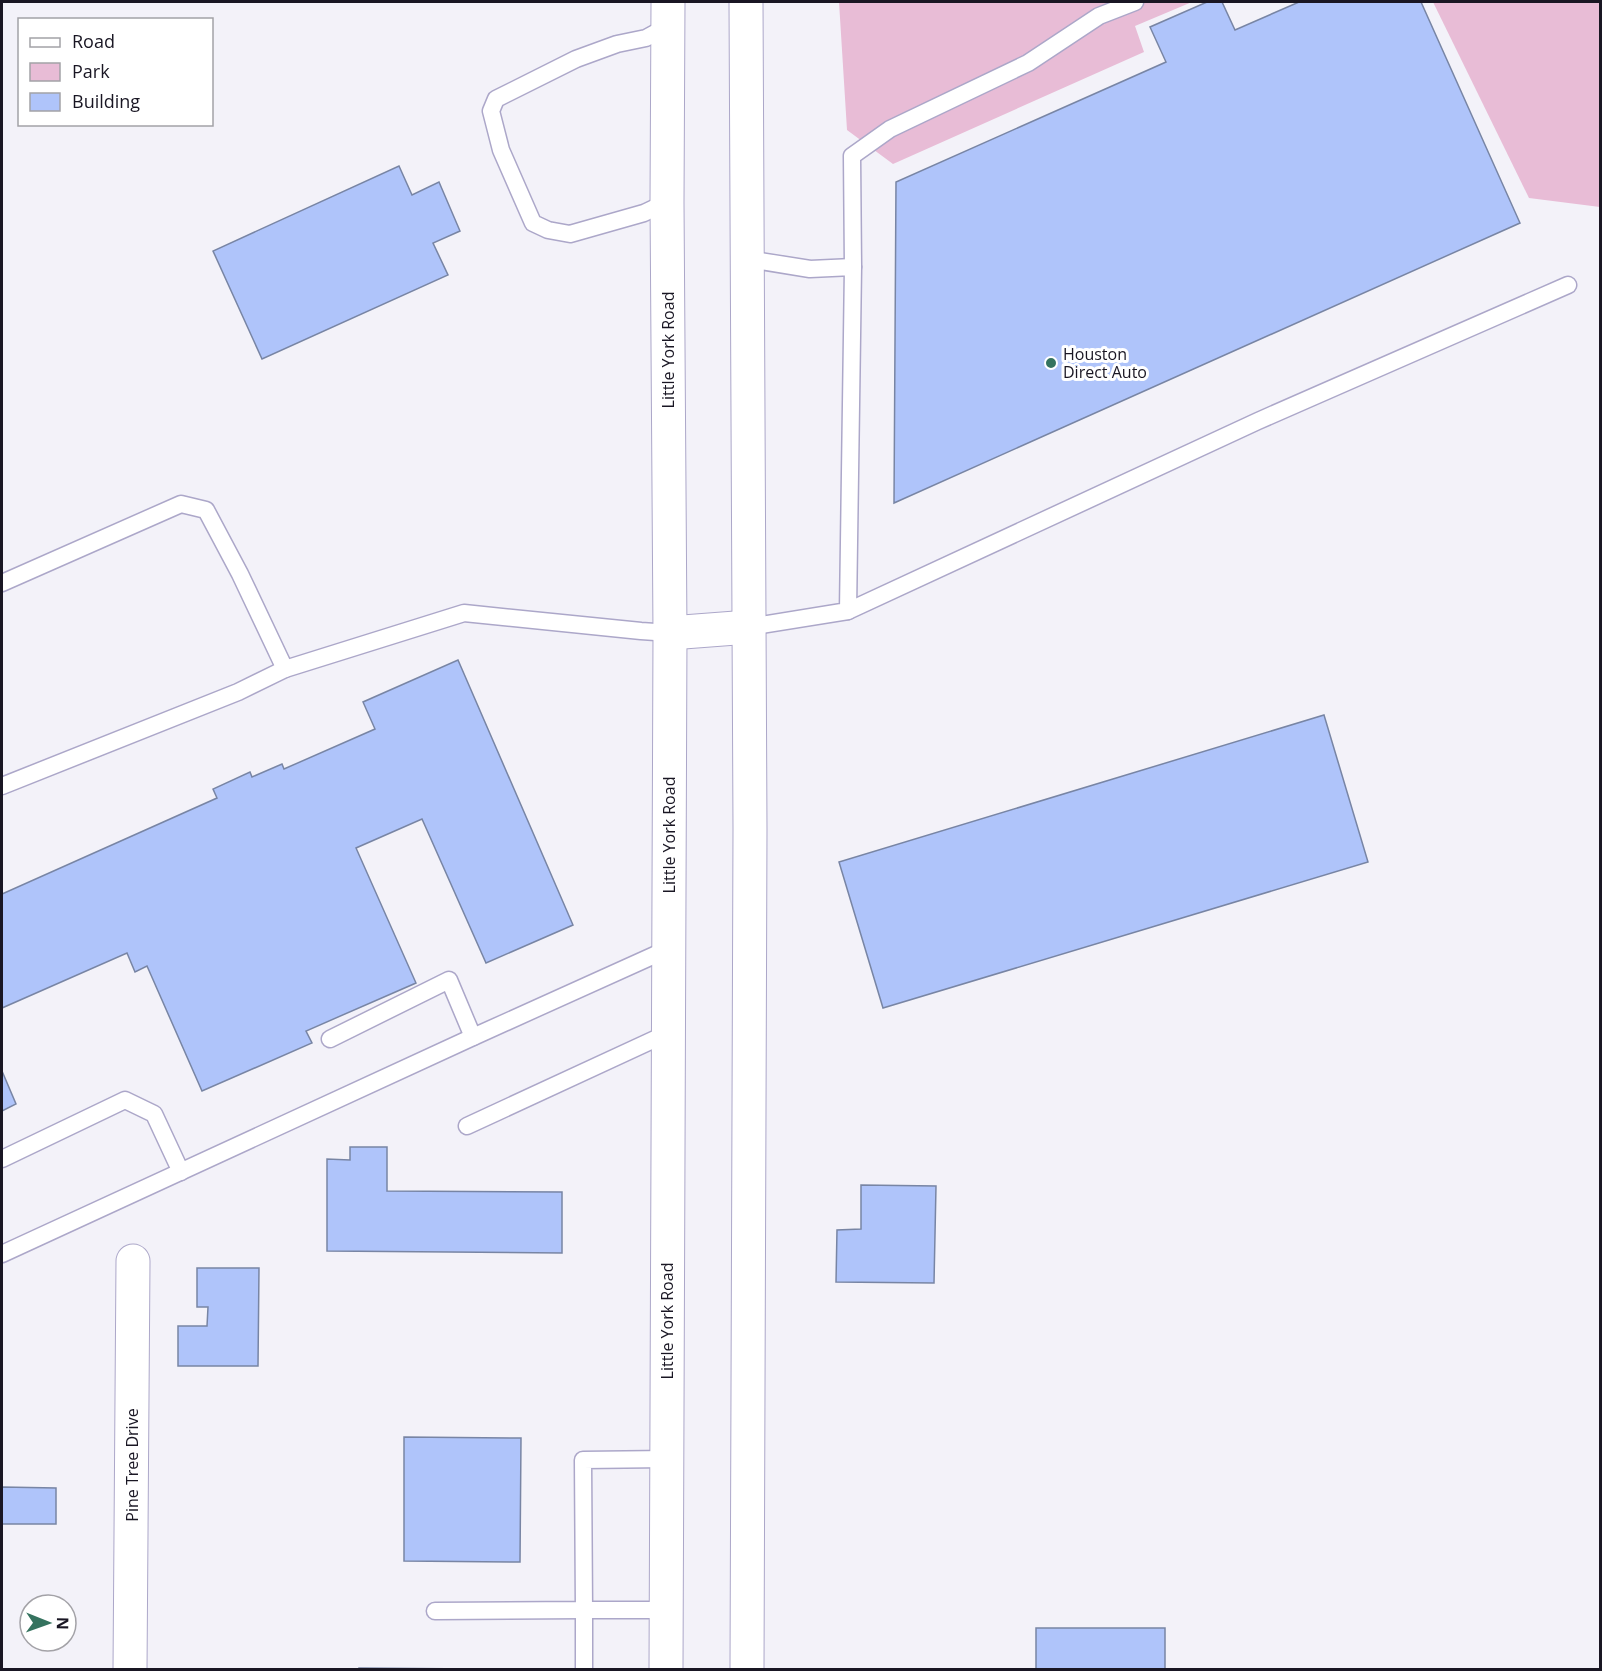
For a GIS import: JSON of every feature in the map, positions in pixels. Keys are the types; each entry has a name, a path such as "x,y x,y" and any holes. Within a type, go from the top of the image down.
{"main road":[{"path":"746,2 750,841 747,1670"},
{"name":"Little York Road","path":"666,1670 670,633 668,14"},
{"path":"670,633 749,627"},
{"name":"Pine Tree Drive","path":"130,1670 134,1261"}],"lane":[{"path":"848,611 853,267 852,156 890,129 1028,63 1099,16 1135,2"},
{"path":"667,202 644,213 570,234 548,230 533,223 501,150 491,111 496,99 576,59 617,44 646,38 668,14"},
{"path":"747,259 810,269 853,267"},
{"path":"749,627 848,611 1258,421 1568,285"},
{"path":"2,583 181,504 206,510 240,574 285,669"},
{"path":"2,786 238,692 285,669 464,613 670,633"},
{"path":"2,1254 668,949"},
{"path":"330,1039 449,980 473,1037"},
{"path":"467,1126 668,1033"},
{"path":"2,1159 125,1100 154,1113 181,1172"},
{"path":"584,1670 583,1460 667,1459"},
{"path":"435,1611 666,1610"}],"green space":[{"path":"839,2 1192,2 1135,26 1144,52 893,164 847,130"},
{"path":"1433,2 1600,2 1600,207 1529,198"}],"building":[{"name":"Houston Direct Auto","path":"1207,2 1222,2 1235,30 1299,2 1421,2 1520,223 894,503 896,182 1166,62 1150,27"},
{"path":"399,166 412,195 439,182 460,231 433,243 448,275 262,359 213,251"},
{"path":"458,660 573,925 486,963 422,819 356,848 416,983 306,1031 312,1043 202,1091 147,966 135,972 127,953 2,1008 2,894 217,798 213,789 250,772 252,777 282,764 284,769 375,729 363,702"},
{"path":"1324,715 1368,862 883,1008 839,862"},
{"path":"2,1071 16,1104 2,1111"},
{"path":"350,1147 387,1147 387,1191 562,1192 562,1253 327,1251 327,1159 350,1160"},
{"path":"861,1185 936,1186 934,1283 836,1282 837,1230 861,1229"},
{"path":"197,1268 259,1268 258,1366 178,1366 178,1326 207,1326 208,1307 197,1307"},
{"path":"404,1437 521,1438 520,1562 404,1561"},
{"path":"2,1487 56,1488 56,1524 2,1524"},
{"path":"1036,1628 1165,1628 1165,1670 1036,1670"},
{"path":"359,1668 474,1669 474,1670 359,1670"}],"place":[{"name":"Houston Direct Auto","path":"1051,363"}]}
